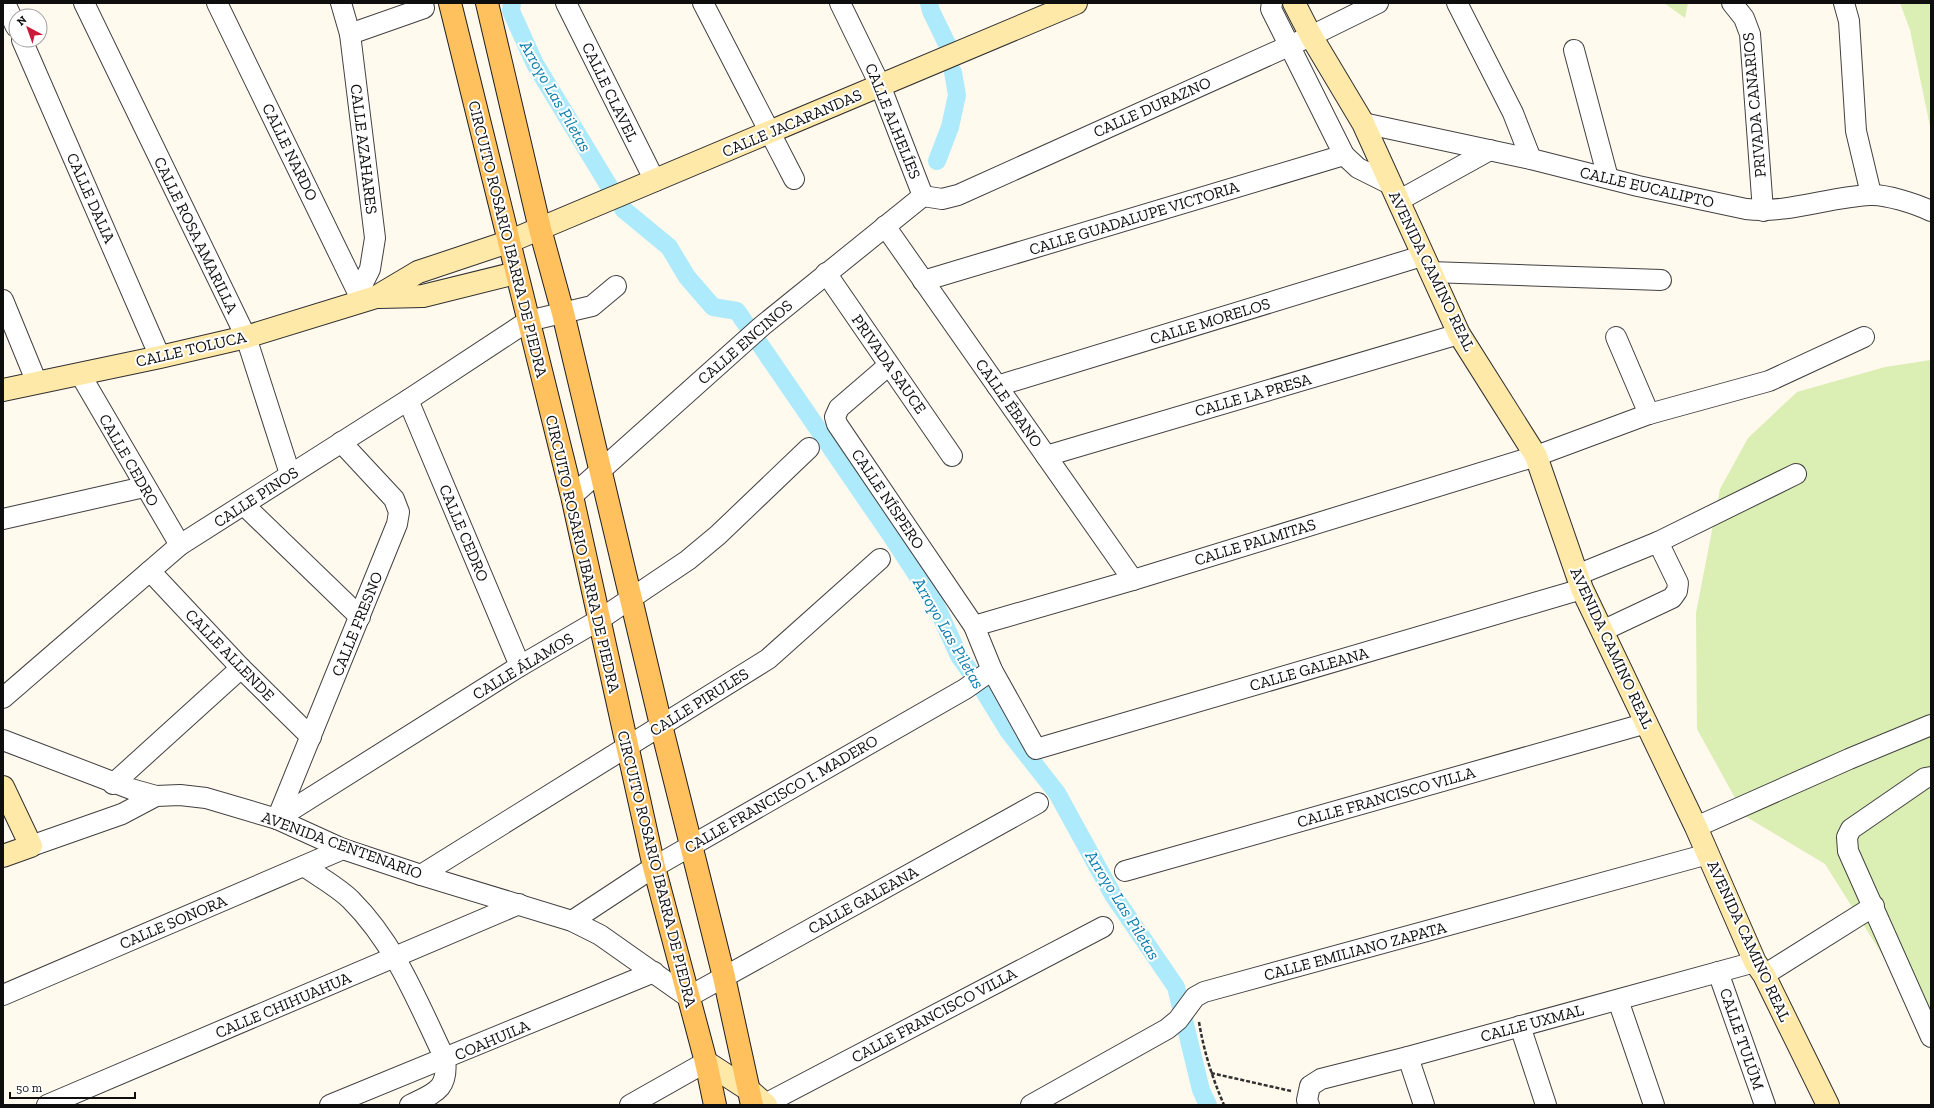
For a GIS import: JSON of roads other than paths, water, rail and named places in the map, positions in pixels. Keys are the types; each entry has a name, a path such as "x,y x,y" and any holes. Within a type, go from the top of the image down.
{"main road":[{"path":"487,3 540,229 563,313 601,469 661,725 724,977 758,1101"},
{"name":"CIRCUITO ROSARIO IBARRA DE PIEDRA","path":"452,11 572,496 654,867 706,1062 715,1105"}],"street":[{"name":"CALLE ROSA AMARILLA","path":"84,3 246,337 290,474"},
{"name":"CALLE NARDO","path":"218,3 365,297"},
{"name":"CALLE AZAHARES","path":"340,3 350,34 375,238 365,297"},
{"name":"CALLE CLAVEL","path":"566,3 655,181"},
{"path":"703,3 794,179"},
{"name":"CALLE ALHELÍES","path":"840,3 880,85 923,196"},
{"name":"CALLE JACARANDAS","path":"508,242 1076,3"},
{"name":"AVENIDA CAMINO REAL","path":"1294,3 1310,36 1363,124 1459,334 1536,456 1579,582 1696,827 1760,969 1828,1105"},
{"name":"CALLE DURAZNO","path":"923,196 942,200 958,195 1310,36 1378,3"},
{"path":"1457,3 1514,113 1531,159"},
{"name":"PRIVADA CANARIOS","path":"1732,3 1744,18 1750,34 1763,211"},
{"path":"1844,3 1849,21 1856,131 1871,194"},
{"path":"350,34 423,5 452,11"},
{"path":"1270,5 1288,45 1344,155 1358,168 1394,192 1490,150"},
{"name":"CALLE DALIA","path":"25,48 160,357"},
{"path":"1574,50 1608,178"},
{"name":"CALLE EUCALIPTO","path":"1363,124 1531,159 1746,209 1763,211 1783,210 1871,194 1894,198 1931,211"},
{"name":"CALLE GUADALUPE VICTORIA","path":"923,281 1344,155"},
{"name":"CALLE ENCINOS","path":"572,496 744,341 826,273 923,196"},
{"name":"CALLE ÉBANO","path":"885,226 1133,580"},
{"name":"CALLE TOLUCA","path":"3,390 160,357 246,337 365,297 418,272 508,242"},
{"name":"CALLE MORELOS","path":"997,386 1426,264 1661,280"},
{"name":"CALLE TOLUCA","path":"365,297 423,296 516,273"},
{"name":"PRIVADA SAUCE","path":"826,273 952,456"},
{"path":"528,321 592,306 616,286"},
{"path":"3,300 37,383"},
{"name":"CALLE PINOS","path":"3,698 180,545 408,400 528,321"},
{"name":"CALLE LA PRESA","path":"1046,456 1459,334"},
{"path":"1616,337 1649,414"},
{"name":"CALLE PALMITAS","path":"974,626 1133,580 1536,456 1649,414 1769,381 1864,337"},
{"name":"CALLE NÍSPERO","path":"889,365 839,408 835,417 837,424 974,626 988,673 1036,749"},
{"name":"CALLE CEDRO","path":"80,374 144,487 180,545"},
{"name":"CALLE CEDRO","path":"408,400 520,666"},
{"name":"CALLE FRESNO","path":"277,819 360,617 396,524 399,512 394,499 342,442"},
{"name":"CALLE ÁLAMOS","path":"277,819 520,666 599,620 688,560 718,535 809,448"},
{"name":"CALLE GALEANA","path":"1036,749 1579,582 1796,474"},
{"path":"3,519 144,487"},
{"path":"244,505 360,617"},
{"path":"1602,631 1672,598 1677,591 1678,583 1658,542"},
{"name":"CALLE PIRULES","path":"421,875 768,659 880,559"},
{"name":"CALLE ALLENDE","path":"150,571 241,668 311,737"},
{"path":"113,784 241,668"},
{"name":"CALLE FRANCISCO I. MADERO","path":"572,921 654,867 965,689 988,673"},
{"name":"CALLE FRANCISCO VILLA","path":"1125,870 1647,723"},
{"path":"1696,827 1849,759 1931,726"},
{"name":"AVENIDA CENTENARIO","path":"3,740 113,784 156,796 180,795 206,798 277,819 343,849 421,875 572,921 600,935 688,997"},
{"path":"1930,1031 1848,851 1847,837 1851,829 1925,778 1931,777"},
{"path":"3,787 31,846"},
{"path":"3,856 122,814 156,796"},
{"name":"CALLE GALEANA","path":"688,997 1038,803"},
{"name":"CALLE SONORA","path":"3,995 343,849"},
{"name":"CALLE EMILIANO ZAPATA","path":"1031,1105 1167,1029 1178,1020 1195,997 1204,992 1708,854"},
{"path":"304,866 350,899 376,928 396,957 445,1059 447,1072 443,1084 434,1092 410,1105"},
{"name":"CALLE CHIHUAHUA","path":"47,1105 519,904"},
{"name":"CALLE UXMAL","path":"1310,1095 1321,1079 1408,1057 1718,972 1760,969 1874,906"},
{"name":"CALLE FRANCISCO VILLA","path":"758,1101 1103,927"},
{"name":"COAHUILA","path":"330,1105 654,972"},
{"name":"CALLE TULÚM","path":"1718,972 1765,1105"},
{"path":"1618,1000 1654,1105"},
{"path":"1520,1026 1546,1105"},
{"path":"1408,1057 1424,1105"},
{"path":"630,1105 706,1062 758,1101"}],"waterway":[{"name":"Arroyo Las Piletas","path":"512,3 511,11 535,64 609,186"},
{"path":"929,3 931,11 948,46"},
{"path":"937,161 950,127 957,95 953,72"},
{"name":"Arroyo Las Piletas","path":"623,209 669,247 687,277 713,307 737,311 890,534 934,601 959,656 982,688 1009,732 1057,793 1113,895 1176,987 1201,1090 1208,1105"}]}
